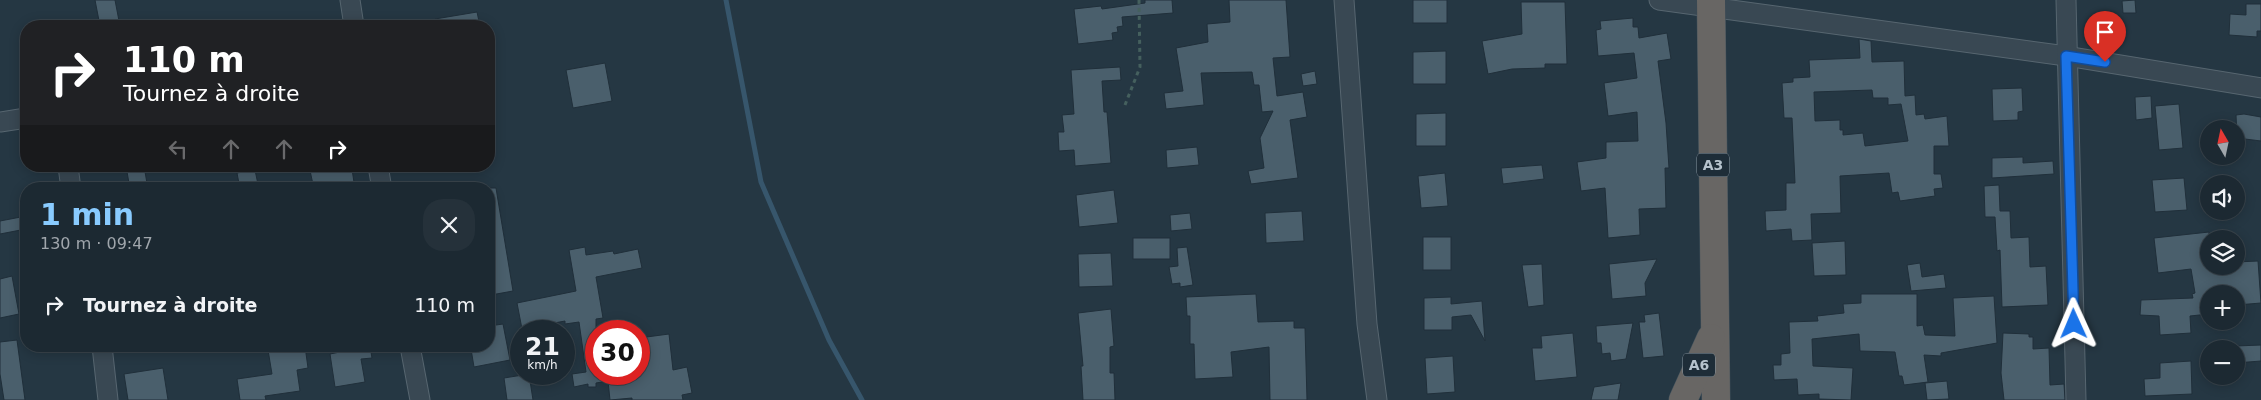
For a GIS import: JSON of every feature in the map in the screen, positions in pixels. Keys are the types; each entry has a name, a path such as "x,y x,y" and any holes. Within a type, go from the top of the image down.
{"highway":[{"name":"A3","path":"1712,4 1716,400"},
{"name":"A6","path":"1684,400 1714,330"}],"street":[{"path":"350,0 353,20"},
{"path":"1344,0 1367,324 1377,400"},
{"path":"1659,0 1712,4 2066,56 2261,88"},
{"path":"2066,0 2076,400"},
{"path":"0,122 20,119"},
{"path":"103,352 108,400"},
{"path":"411,352 420,400"}],"path":[{"path":"1125,105 1140,67 1139,0"}],"building":[{"path":"95,0 115,0 119,20 99,20"},
{"path":"1145,0 1172,0 1173,13 1122,17 1123,26 1117,27 1118,32 1112,33 1113,40 1078,44 1074,9 1101,6 1102,9 1145,3"},
{"path":"1229,0 1286,0 1290,57 1273,58 1277,96 1303,92 1307,117 1290,120 1298,178 1251,184 1248,171 1264,168 1260,138 1273,111 1262,112 1259,85 1254,85 1252,72 1201,73 1204,105 1166,109 1164,93 1183,91 1176,48 1208,42 1207,24 1230,22"},
{"path":"1413,0 1447,0 1447,23 1413,23"},
{"path":"2135,0 2136,13 2123,13 2122,1"},
{"path":"1521,2 1565,2 1567,64 1545,64 1545,68 1512,69 1488,74 1482,41 1522,34"},
{"path":"2246,4 2261,4 2261,31 2257,31 2257,37 2229,35 2230,14 2246,15"},
{"path":"477,12 479,20 435,20"},
{"path":"1633,18 1633,27 1638,27 1639,38 1667,33 1671,59 1658,61 1666,123 1669,168 1665,168 1666,208 1639,209 1640,235 1608,238 1605,188 1581,191 1577,162 1606,158 1606,142 1638,141 1637,112 1608,116 1604,83 1637,78 1634,53 1598,56 1596,30 1601,29 1600,21"},
{"path":"1859,39 1871,41 1872,62 1904,61 1905,96 1915,95 1916,115 1924,114 1925,119 1947,116 1949,146 1934,146 1934,174 1941,174 1943,188 1934,189 1935,196 1900,201 1898,192 1892,193 1889,173 1840,176 1841,213 1811,214 1812,240 1792,241 1791,229 1766,231 1765,211 1786,210 1786,183 1795,183 1792,118 1784,118 1782,83 1793,82 1793,78 1810,77 1809,60 1860,58","holes":["1872,90 1873,98 1888,98 1888,105 1901,104 1908,141 1865,146 1863,133 1843,135 1843,130 1840,130 1840,120 1815,121 1814,92"]},
{"path":"1446,51 1446,84 1413,84 1413,52"},
{"path":"605,63 612,101 573,108 566,70"},
{"path":"1120,67 1121,80 1102,81 1104,112 1107,112 1111,163 1075,166 1074,150 1059,151 1058,132 1064,132 1062,115 1074,114 1071,70"},
{"path":"1315,71 1317,84 1303,86 1301,74"},
{"path":"2022,88 2023,111 2018,112 2018,120 1993,121 1992,89"},
{"path":"2151,96 2152,118 2136,120 2135,97"},
{"path":"2179,104 2183,148 2159,150 2155,106"},
{"path":"1446,113 1446,146 1416,146 1416,114"},
{"path":"2244,114 2261,117 2261,141 2245,139 2245,120 2236,120 2236,115"},
{"path":"1197,147 1199,165 1167,168 1166,150"},
{"path":"2023,157 2023,163 2053,161 2054,174 1992,178 1992,158"},
{"path":"1542,165 1544,179 1503,184 1501,168"},
{"path":"127,172 145,172 147,182 129,182"},
{"path":"255,172 258,182 239,182 237,173"},
{"path":"310,172 352,172 354,182 312,182"},
{"path":"1445,173 1448,206 1421,208 1418,176"},
{"path":"2184,178 2187,210 2155,212 2152,180"},
{"path":"1999,185 2000,211 2010,211 2011,238 2029,237 2030,267 2046,266 2048,305 2002,307 2000,250 1997,251 1995,217 1985,217 1984,186"},
{"path":"495,188 496,188 513,291 495,294"},
{"path":"1114,190 1118,223 1079,227 1076,195"},
{"path":"1302,211 1304,241 1266,243 1265,213"},
{"path":"1190,213 1192,229 1171,231 1170,215"},
{"path":"20,217 20,230 0,234 0,221"},
{"path":"2200,233 2200,275 2245,275 2245,262 2258,261 2261,303 2245,304 2245,285 2200,285 2200,315 2190,316 2191,333 2160,335 2159,316 2140,315 2141,300 2193,298 2192,294 2195,293 2191,269 2158,273 2154,238"},
{"path":"1423,237 1451,237 1451,270 1423,270"},
{"path":"1133,238 1170,238 1170,259 1133,259"},
{"path":"1845,241 1846,275 1814,276 1812,243"},
{"path":"585,247 586,255 613,251 614,254 638,249 642,268 596,277 603,318 585,320 585,365 579,322 575,323 575,320 520,320 517,303 576,291 569,250"},
{"path":"1187,247 1193,285 1180,287 1180,283 1172,284 1169,267 1178,266 1177,248"},
{"path":"1111,253 1113,286 1079,287 1078,254"},
{"path":"1657,259 1645,283 1646,296 1612,299 1609,264"},
{"path":"1920,263 1922,277 1944,274 1946,288 1911,291 1907,265"},
{"path":"1542,264 1544,305 1528,307 1522,265"},
{"path":"12,276 19,314 0,318 0,279"},
{"path":"1256,294 1258,322 1294,321 1294,328 1305,328 1307,400 1270,400 1269,347 1231,352 1233,377 1195,379 1194,344 1190,344 1190,316 1187,316 1186,297"},
{"path":"1861,294 1917,294 1917,326 1923,325 1925,335 1955,336 1953,298 1994,296 1997,343 1941,353 1941,356 1924,355 1928,382 1904,385 1902,376 1899,376 1895,352 1860,351 1859,334 1812,339 1813,366 1853,368 1851,400 1819,399 1819,394 1798,395 1797,379 1774,380 1773,365 1781,365 1781,354 1790,353 1789,322 1818,321 1817,316 1844,313 1843,304 1861,303"},
{"path":"1451,297 1451,304 1482,301 1485,341 1471,315 1452,317 1452,330 1424,330 1424,298"},
{"path":"1111,309 1114,346 1110,347 1110,373 1114,373 1115,400 1083,400 1081,366 1083,366 1078,313"},
{"path":"1659,313 1664,356 1643,358 1639,322 1645,322 1644,315"},
{"path":"1633,323 1626,359 1611,361 1610,353 1602,354 1601,343 1597,343 1596,326"},
{"path":"503,324 510,360 474,367 472,352 495,352 495,325"},
{"path":"1573,333 1577,377 1535,381 1532,348 1542,348 1541,336"},
{"path":"2003,333 2029,334 2029,337 2033,337 2033,349 2049,348 2050,385 2064,384 2065,400 2004,400 2001,373"},
{"path":"669,334 673,370 687,367 692,393 682,395 683,400 632,400 632,398 610,400 608,385 650,385 650,337"},
{"path":"17,340 25,400 4,400 0,374 0,342"},
{"path":"2261,345 2261,361 2245,362 2245,346"},
{"path":"268,352 306,352 308,368 297,370 300,391 265,396 266,400 240,400 237,379 272,374"},
{"path":"340,352 371,352 372,358 361,359 365,382 335,387 330,354"},
{"path":"1453,356 1455,392 1427,394 1425,358"},
{"path":"2191,361 2192,394 2145,396 2144,379 2160,378 2160,363"},
{"path":"163,368 168,400 128,400 124,374"},
{"path":"585,372 585,385 574,387 575,374"},
{"path":"510,377 510,385 531,385 533,400 507,400 504,378"},
{"path":"1947,381 1949,399 1927,400 1925,383"},
{"path":"1621,383 1618,400 1591,400 1594,387"},
{"path":"588,385 596,385 596,387 588,387"}],"waterway":[{"path":"726,0 761,182 829,340 862,400"}],"route":[{"path":"2074,324 2066,56 2105,62"}]}
